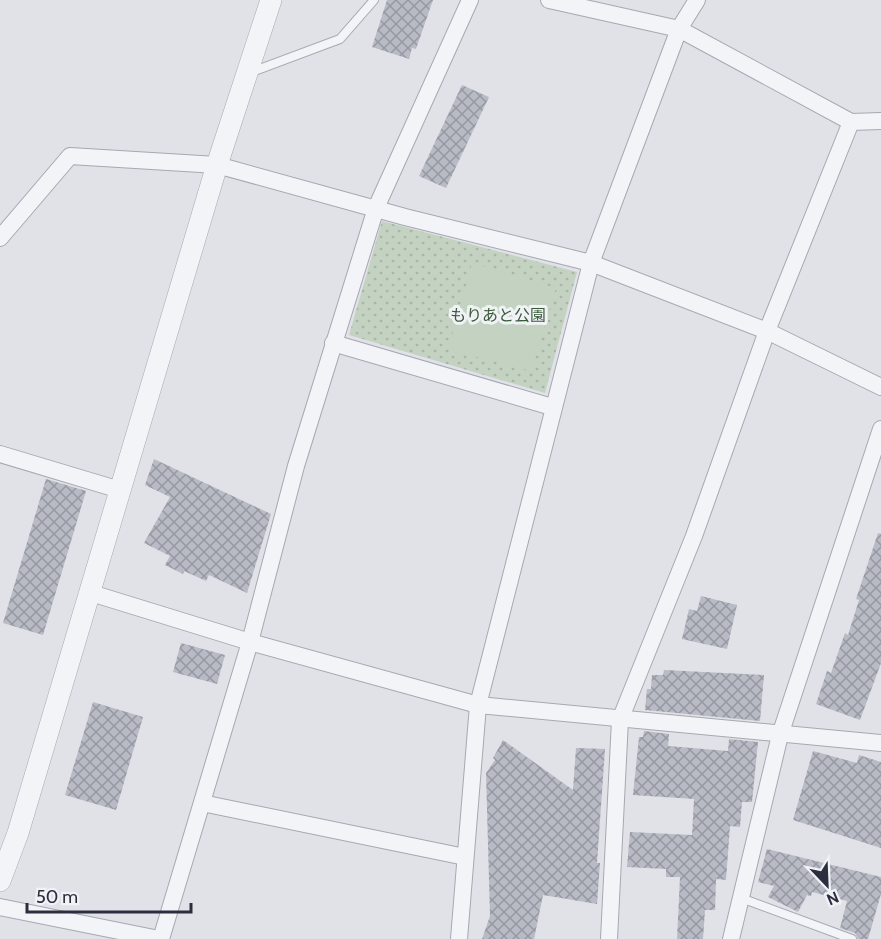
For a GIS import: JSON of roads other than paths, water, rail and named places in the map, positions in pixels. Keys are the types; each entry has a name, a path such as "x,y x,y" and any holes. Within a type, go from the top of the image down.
{"street":[{"path":"0,880 18,833 217,165 271,0"},
{"path":"0,907 160,939 250,642 296,466 375,208 470,0"},
{"path":"549,0 679,29 851,122 881,121"},
{"path":"459,939 478,705 552,407 591,263 679,29 697,0"},
{"path":"609,939 620,720 694,536 767,331 851,122"},
{"path":"0,238 70,156 217,165 591,263 767,331 881,387"},
{"path":"333,343 552,407"},
{"path":"730,939 780,735 881,429"},
{"path":"0,454 120,490"},
{"path":"91,593 250,642 478,705 881,743"},
{"path":"202,803 465,857"}],"lane":[{"path":"247,74 340,39 374,0"},
{"path":"741,898 852,939"}],"park label":[{"name":"もりあと公園","path":"498,315"}]}
